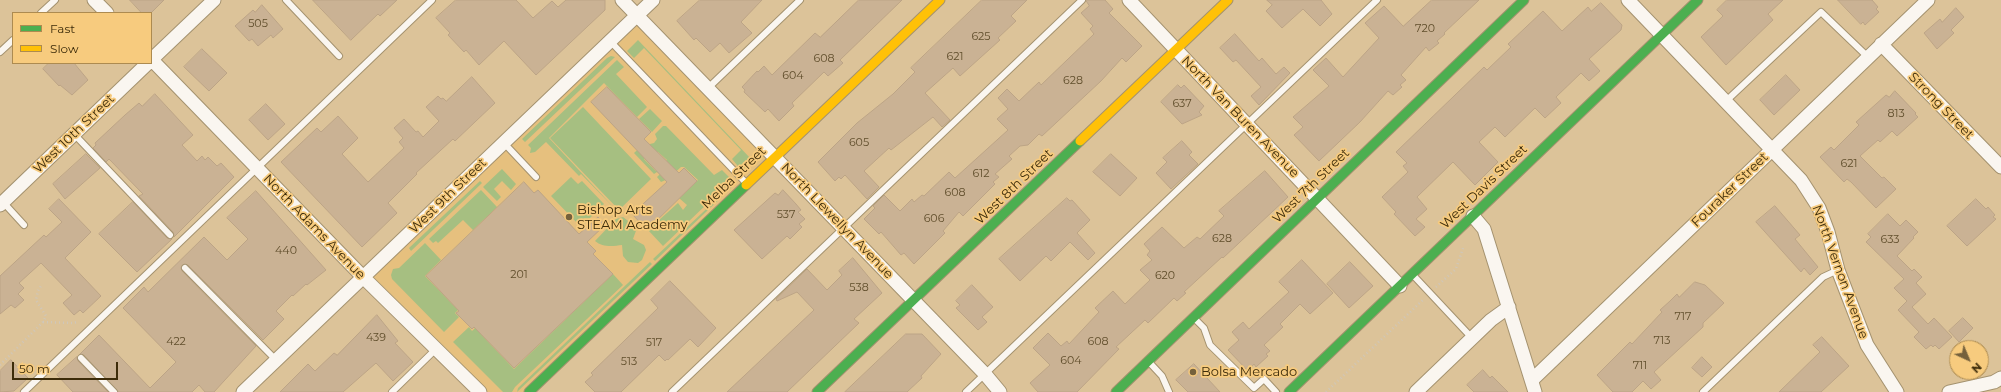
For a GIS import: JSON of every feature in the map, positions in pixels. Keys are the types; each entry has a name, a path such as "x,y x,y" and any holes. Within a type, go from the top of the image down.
{"street":[{"path":"94,0 106,12"},
{"name":"West 10th Street","path":"152,58 214,0"},
{"name":"North Llewellyn Avenue","path":"622,0 914,300 985,374 1000,392"},
{"name":"West 9th Street","path":"243,392 653,0"},
{"name":"Melba Street","path":"529,392 940,0"},
{"name":"North Van Buren Avenue","path":"1129,0 1318,197 1400,286"},
{"name":"West 8th Street","path":"817,392 1228,0"},
{"name":"West 7th Street","path":"1116,392 1524,0"},
{"name":"North Vernon Avenue","path":"1628,0 1801,180 1819,208 1828,232 1838,270 1867,345 1897,392"},
{"name":"West Davis Street","path":"1289,392 1698,0"},
{"name":"Fouraker Street","path":"1534,386 1772,150 1928,0"},
{"name":"Strong Street","path":"1881,44 2001,167"},
{"name":"North Adams Avenue","path":"152,62 363,277 480,392"},
{"name":"West 10th Street","path":"1,204 146,64"},
{"path":"1473,216 1484,229 1534,386"},
{"path":"1416,392 1472,338 1509,307"},
{"path":"1949,392 1994,382 2001,378"}],"lane":[{"path":"42,12 55,0"},
{"path":"286,0 339,56"},
{"path":"24,392 256,167 432,0"},
{"path":"707,89 800,0"},
{"path":"672,392 1082,0"},
{"path":"966,392 1248,125 1377,0"},
{"path":"1725,102 1821,12 1869,58"},
{"path":"0,52 12,41"},
{"path":"610,41 747,184"},
{"path":"74,134 170,235"},
{"path":"504,143 536,177"},
{"path":"1,204 24,225"},
{"path":"185,268 276,360"},
{"path":"1703,392 1823,277 1838,270"},
{"path":"1412,274 1472,338"},
{"path":"1193,317 1204,328 1210,345 1254,388 1264,379 1276,392"},
{"path":"392,392 436,349"},
{"path":"81,358 114,392"},
{"path":"1148,361 1162,376 1170,392"}],"path":[{"path":"1326,392 1456,269 1463,248 1467,245"},
{"path":"0,365 43,322 46,316 36,300 38,291 42,284"},
{"path":"43,322 77,322"}],"shaded area":[{"name":"Bishop Arts STEAM Academy","path":"637,15 775,157 529,392 480,392 363,277"}],"green space":[{"path":"638,40 751,159 751,163 742,171 732,159 741,150 644,48 634,58 627,51"},
{"path":"611,56 615,57 525,142 522,139 607,58"},
{"path":"617,60 624,67 616,74 647,107 637,117 604,83 549,138 617,211 581,174 579,176 546,142 535,152 530,153 531,148 528,145"},
{"path":"583,107 651,179 619,210 550,138"},
{"path":"650,109 662,121 652,132 639,119"},
{"path":"663,126 666,126 714,175 722,170 732,180 663,246 648,230 678,203 683,210 687,205 679,198 698,180 684,167 681,167 668,179 661,182 657,177 660,174 657,172 654,174 634,153 646,142 644,159 656,171 667,160 658,152 651,158 647,154 650,144 654,143 657,139 655,134"},
{"path":"502,169 516,184 511,190 502,181 494,189 501,197 497,201 483,187"},
{"path":"571,177 578,184 582,181 604,204 581,227 551,196"},
{"path":"480,181 482,183 411,251 409,248"},
{"path":"734,183 733,186 655,261 653,259"},
{"path":"481,190 497,207 473,230 463,220 438,243 436,241 433,243 429,239"},
{"path":"623,217 637,228 633,239 644,245 646,250 642,260 638,263 628,262 623,256 622,245 605,246 595,241 616,219"},
{"path":"425,243 441,260 425,276 458,310 455,313 459,317 444,332 392,279 391,275 393,269 399,268"},
{"path":"650,262 652,264 517,392 518,388"},
{"path":"613,274 623,285 515,387 512,392 503,392 453,342 469,327 472,331 475,328 514,369"}],"building":[{"path":"130,0 164,0 152,12 141,12"},
{"path":"313,0 397,0 380,16 378,14 351,40"},
{"path":"456,0 516,0 533,18 552,1 558,7 566,0 605,0 605,10 536,75 504,41 479,65 466,50 464,52 448,35 450,33 436,18"},
{"path":"700,0 762,0 741,22 752,33 729,53 720,43 710,52 696,38 694,40 677,21"},
{"path":"859,0 902,0 840,60 843,63 828,76 824,72 792,103 794,106 779,121 768,109 765,112 744,92 745,90 742,87 757,71 758,72 764,66 772,75 815,33 820,37"},
{"path":"982,0 1027,0 1011,16 1016,21 998,38 1000,40 960,76 953,68 925,93 950,120 942,127 933,117 891,150 889,148 864,171 879,187 867,199 845,175 841,179 839,177 835,181 818,162 857,123 893,94 915,72 911,68"},
{"path":"1086,0 1105,0 1113,9 1109,13 1142,46 1126,62 1122,58 1101,81 1042,136 1039,134 1028,145 1020,146 1009,156 1012,159 995,174 999,177 993,182 995,184 963,216 959,212 943,231 945,233 914,264 904,253 901,255 881,232 879,234 864,219 875,208 873,206 884,195 900,211 912,199 914,202 922,195 924,196 949,172 955,178 1008,130 997,119 1008,109 998,98 1007,89 1019,101 1039,82 1041,85 1094,34 1090,29 1093,26 1081,13 1089,6"},
{"path":"1267,0 1321,0 1332,14 1320,26 1303,9 1282,28 1266,11 1272,5"},
{"path":"1432,0 1479,0 1444,33 1445,34 1437,41 1439,43 1429,51 1426,47 1401,75 1406,80 1400,85 1402,87 1393,95 1388,91 1360,122 1319,161 1294,135 1303,127 1293,117 1329,86 1313,70 1326,58 1343,77 1379,38 1365,23 1384,6 1403,26"},
{"path":"1727,0 1783,0 1768,14 1773,20 1726,65 1701,37 1723,16 1717,10"},
{"path":"1838,0 1872,0 1878,7 1876,9 1879,12 1865,25 1863,22 1861,24"},
{"path":"1601,3 1622,25 1621,30 1589,59 1600,71 1589,81 1581,73 1556,97 1561,103 1545,118 1535,108 1505,137 1495,127 1479,142 1498,162 1475,185 1453,162 1417,197 1427,209 1416,219 1425,227 1415,236 1394,214 1396,212 1382,197 1408,172 1403,166 1407,163 1396,152 1484,67 1487,70 1511,47 1508,44 1543,11 1562,31 1588,7 1591,11"},
{"path":"262,5 283,29 273,38 271,35 258,46 252,39 249,41 235,26 253,10 255,12"},
{"path":"1956,8 1964,17 1951,30 1954,33 1937,49 1924,33 1940,19 1942,22"},
{"path":"1235,34 1259,61 1262,58 1276,74 1284,67 1290,73 1259,105 1251,96 1261,87 1236,60 1233,62 1220,48"},
{"path":"202,49 227,73 209,91 184,67"},
{"path":"48,64 75,64 88,80 72,95 60,85 59,86 43,69"},
{"path":"1786,75 1800,90 1774,115 1760,100"},
{"path":"472,77 495,103 455,141 453,139 416,173 417,174 388,203 397,213 362,247 281,162 317,128 321,132 338,116 358,138 342,154 368,182 404,148 399,142 403,138 394,128 404,119 423,137 439,121 426,107 438,96 446,101"},
{"path":"1178,85 1181,88 1184,85 1204,106 1199,112 1202,115 1182,124 1161,102"},
{"path":"607,87 651,132 644,139 679,173 684,168 697,181 647,230 632,214 667,182 591,102"},
{"path":"1895,91 1918,117 1897,136 1892,131 1880,142 1878,140 1860,156 1882,178 1884,177 1896,189 1876,208 1851,182 1847,179 1844,182 1820,157 1831,147 1834,150 1859,125 1856,122 1886,95 1889,97"},
{"path":"155,94 193,135 182,145 197,161 202,156 205,160 208,157 217,166 221,163 234,177 174,237 173,232 139,196 143,194 109,159 106,162 93,148 96,145 95,143 125,115 139,103 142,106"},
{"path":"266,104 285,124 268,140 249,120"},
{"path":"1182,141 1192,152 1189,155 1198,164 1171,189 1156,173 1167,162 1163,158"},
{"path":"86,154 100,168 65,199 53,184"},
{"path":"1111,154 1137,178 1120,196 1093,172"},
{"path":"1265,171 1288,197 1184,292 1186,293 1177,301 1174,298 1148,323 1145,320 1116,347 1119,349 1077,392 1038,392 1030,383 1050,365 1033,348 1048,333 1061,346 1067,341 1069,344 1099,312 1095,308 1113,291 1125,304 1150,280 1140,270 1152,260 1147,255 1150,251 1144,244 1162,227 1184,248 1197,237 1200,239 1224,216 1219,211"},
{"path":"524,182 534,193 538,190 579,234 598,217 605,225 587,242 596,251 593,254 613,274 514,368 474,327 472,329 456,313 459,311 426,276"},
{"path":"783,190 801,210 798,212 805,219 799,224 802,227 790,239 787,236 762,259 734,230 775,193 778,195"},
{"path":"256,191 326,270 307,285 306,284 293,296 292,295 276,311 284,319 263,340 188,265 182,265 182,271 256,346 214,392 205,392 199,385 192,392 118,392 84,355 80,354 99,335 150,388 176,362 123,308 144,287 148,292 204,237 227,260 248,239 227,218"},
{"path":"1067,198 1070,201 1072,200 1090,220 1077,233 1095,253 1088,260 1070,242 1051,261 1046,256 1020,281 999,259"},
{"path":"59,199 91,232 65,258 101,296 83,313 80,310 74,315 63,303 72,295 41,263 19,283 24,288 18,294 24,300 15,308 11,305 0,314 0,276 44,235 46,237 62,222 49,209"},
{"path":"1976,199 1986,209 1988,207 1995,215 1993,217 1996,219 1967,246 1947,226"},
{"path":"133,202 167,238 172,239 137,272 99,234"},
{"path":"1775,206 1800,235 1795,239 1818,267 1810,275 1804,268 1801,272 1756,222"},
{"path":"1888,214 1900,226 1906,220 1918,232 1897,256 1912,271 1914,269 1922,277 1916,283 1926,294 1912,307 1928,324 1934,318 1952,337 1939,349 1935,345 1933,347 1931,345 1926,349 1914,337 1919,332 1898,310 1907,301 1894,288 1904,279 1866,242 1871,237 1868,234"},
{"path":"853,258 882,293 854,319 859,323 787,392 727,392 814,310 797,292 777,301 776,299 807,269 827,290 842,275 839,271"},
{"path":"1302,260 1333,293 1310,314 1300,304 1280,324 1283,327 1264,345 1270,351 1266,354 1268,356 1256,367 1254,364 1248,371 1228,350 1239,340 1232,332 1243,322 1249,329 1289,292 1279,282"},
{"path":"1350,262 1373,286 1349,308 1327,284"},
{"path":"670,281 716,328 698,347 690,339 668,360 667,359 665,361 659,355 621,392 595,392 585,382 593,375 591,373 658,308 651,300"},
{"path":"1695,282 1705,285 1724,303 1703,323 1703,327 1654,372 1661,380 1651,389 1643,381 1632,392 1613,392 1597,375 1630,342 1632,344 1662,312 1660,310 1677,294 1679,297"},
{"path":"972,285 993,307 982,317 987,322 978,330 956,308 960,305 956,301"},
{"path":"377,315 398,341 395,343 413,362 393,381 376,363 343,392 280,392 308,364 315,371 334,353 337,355"},
{"path":"1963,318 1973,328 1961,340 1957,340 1949,331"},
{"path":"906,334 922,334 941,354 921,376 922,378 907,392 845,392"},
{"path":"1822,337 1849,366 1821,392 1779,392 1820,352 1813,345"},
{"path":"77,357 78,361 108,392 73,392 57,375"},
{"path":"1702,357 1712,367 1702,377 1692,368"},
{"path":"11,360 28,378 14,391 0,392 0,371"},
{"name":"Bolsa Mercado","path":"1194,364 1220,392 1188,392 1176,380"},
{"path":"1483,370 1490,378 1492,376 1508,392 1474,392 1467,385"}],"traffic: fast":[{"path":"1116,392 1524,0"},
{"path":"1289,392 1698,0"},
{"path":"817,392 1080,141"},
{"path":"529,392 746,185"}],"traffic: slow":[{"path":"746,185 940,0"},
{"path":"1080,141 1228,0"}],"place":[{"name":"Bishop Arts STEAM Academy","path":"569,217"},
{"name":"Bolsa Mercado","path":"1193,372"}]}
